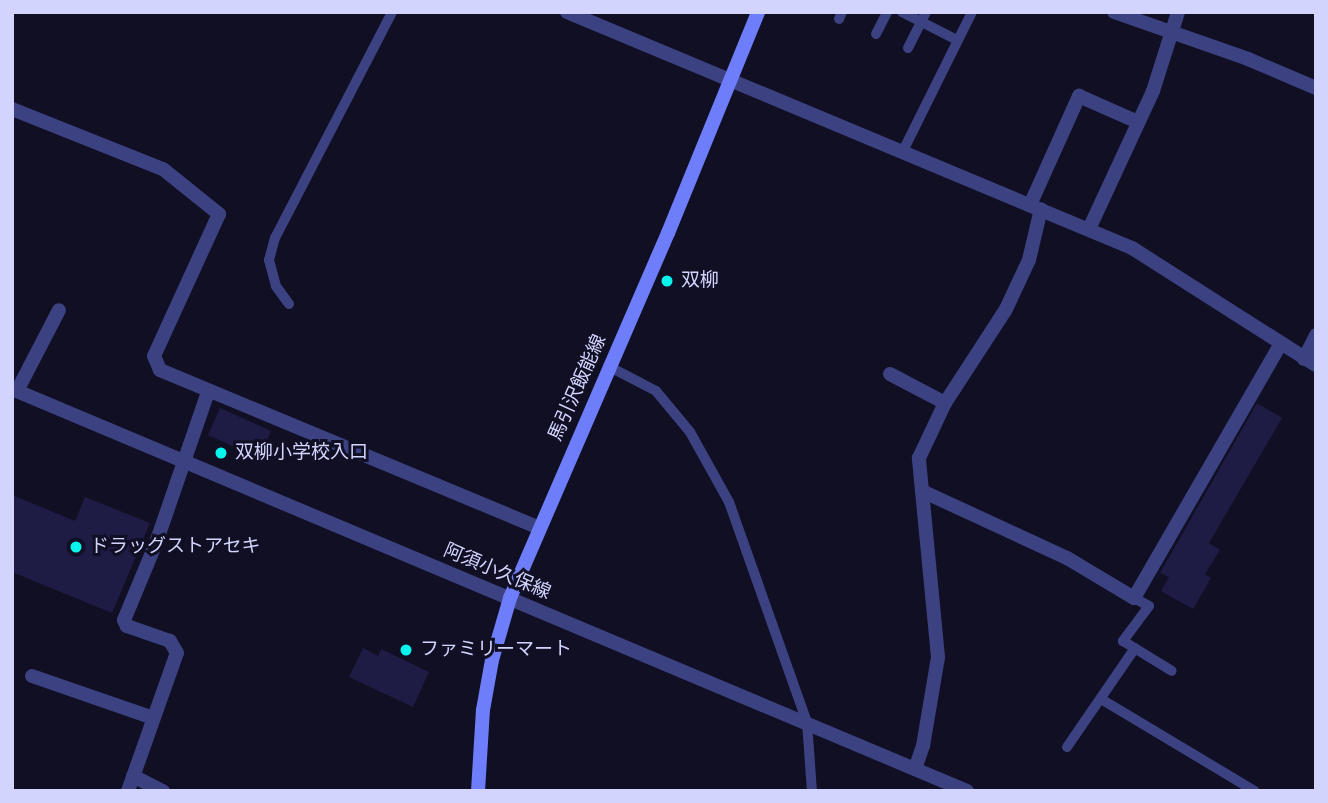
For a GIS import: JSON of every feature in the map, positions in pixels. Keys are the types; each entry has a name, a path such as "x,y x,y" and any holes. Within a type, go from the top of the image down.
{"main road":[{"name":"馬引沢飯能線","path":"478,791 483,710 492,660 510,598 538,527 667,233 758,12"}],"street":[{"path":"566,12 1089,229 1160,265 1310,362 1316,335"},
{"path":"1114,12 1248,59 1316,89"},
{"path":"1089,229 1153,91 1178,12"},
{"path":"915,769 923,746 938,657 919,458 945,403 1006,309 1029,260 1036,207 1079,96 1138,122"},
{"path":"12,109 163,169 219,215 154,356 160,370 538,527"},
{"path":"15,390 59,310"},
{"path":"922,491 1067,558 1134,598 1280,345"},
{"path":"890,374 945,403"},
{"name":"阿須小久保線","path":"15,390 967,791"},
{"path":"128,791 177,653 176,645 170,640 127,626 124,620 156,544 208,392"},
{"path":"32,676 153,718"},
{"path":"133,776 163,791"}],"lane":[{"path":"289,304 276,286 269,260 275,239 392,12"},
{"path":"876,34 887,12"},
{"path":"902,12 924,17 957,40"},
{"path":"902,153 972,12"},
{"path":"908,48 924,17"},
{"path":"608,366 656,391 690,432 729,502 807,722 812,791"},
{"path":"1134,598 1149,606 1123,641 1172,671"},
{"path":"1067,747 1135,648"},
{"path":"1101,699 1255,791"}],"building":[{"path":"1257,403 1282,418 1209,543 1220,550 1205,574 1211,578 1193,609 1161,591 1169,577 1160,573"},
{"path":"220,408 271,431 259,458 208,435"},
{"name":"ドラッグストアセキ","path":"12,495 75,521 85,497 150,523 112,613 12,572"},
{"path":"363,648 378,656 381,649 429,672 413,707 349,677"}],"place":[{"name":"双柳","path":"667,281"},
{"name":"双柳小学校入口","path":"221,453"},
{"name":"ドラッグストアセキ","path":"76,547"},
{"name":"ファミリーマート","path":"406,650"}]}
